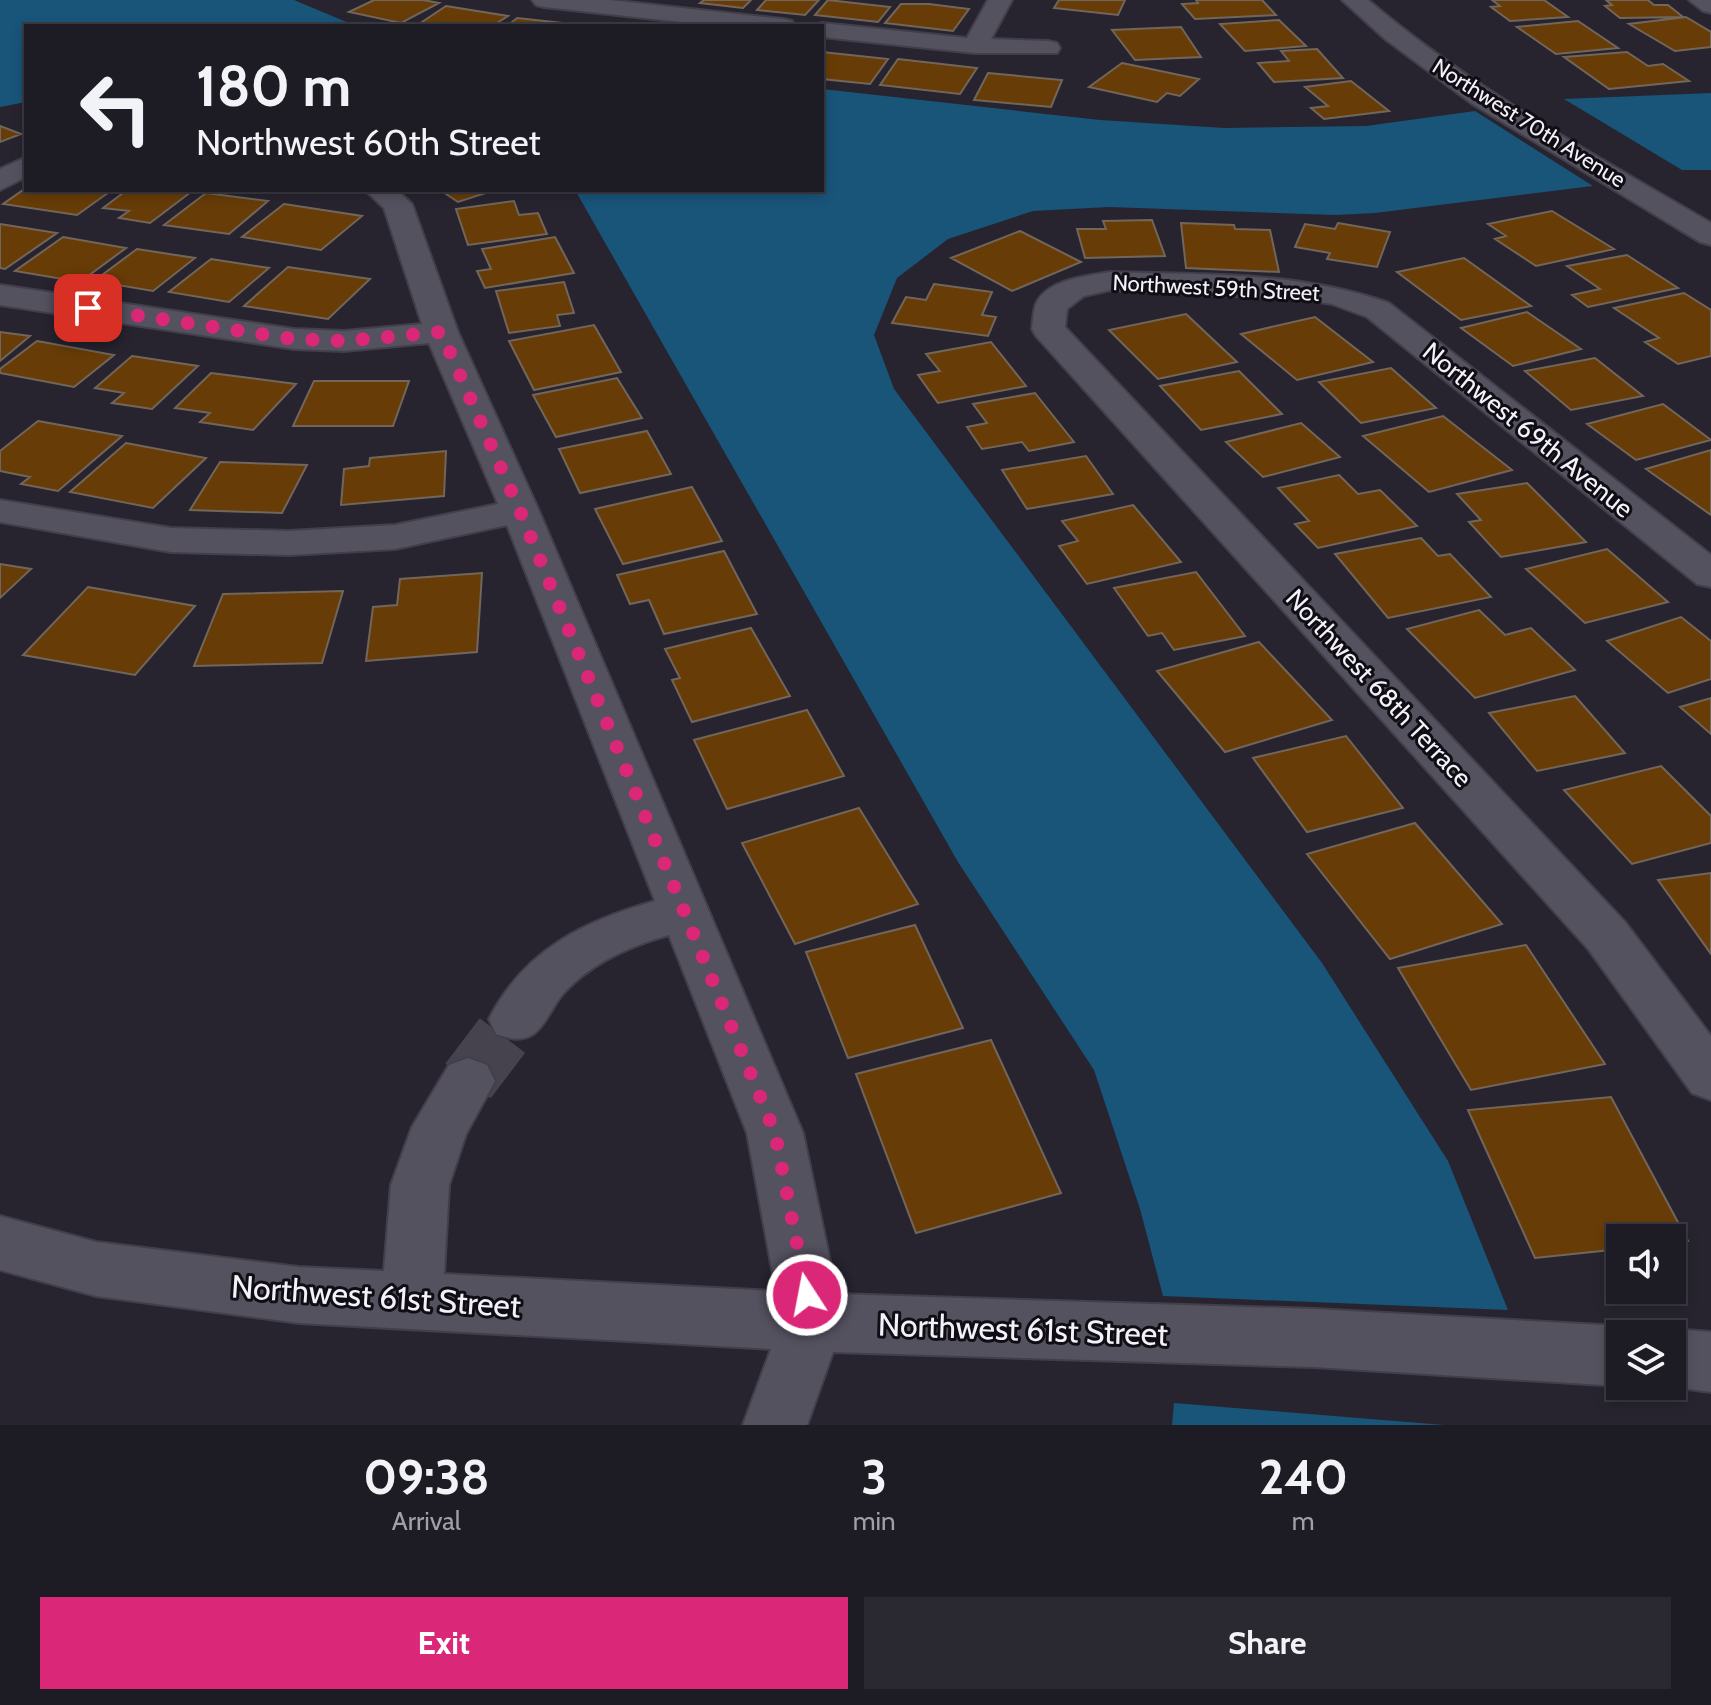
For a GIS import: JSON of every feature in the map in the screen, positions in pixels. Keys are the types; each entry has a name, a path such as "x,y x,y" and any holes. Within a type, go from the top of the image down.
{"street":[{"path":"544,0 766,24"},
{"path":"975,46 1000,0"},
{"name":"Northwest 70th Avenue","path":"1354,0 1465,87 1711,236"},
{"name":"Northwest 70th Avenue","path":"1393,0 1434,33"},
{"path":"1701,0 1711,6"},
{"path":"824,30 975,46 1048,48"},
{"name":"Northwest 70th Avenue","path":"1459,51 1524,94"},
{"path":"0,181 24,166"},
{"path":"382,192 397,204 441,332 520,511 775,1133 812,1322 775,1425"},
{"name":"Northwest 59th Street","path":"1051,305 1074,288 1110,281 1301,289 1339,296"},
{"path":"0,295 294,339 344,341 441,332"},
{"name":"Northwest 69th Avenue","path":"1339,296 1378,310 1711,575"},
{"name":"Northwest 68th Terrace","path":"1051,305 1048,329 1607,936 1711,1077"},
{"path":"0,511 171,540 289,543 395,537 520,511"},
{"path":"515,1019 550,973 593,945 637,925 685,912"},
{"path":"412,1301 420,1185 440,1127 468,1081"},
{"name":"Northwest 61st Street","path":"0,1243 96,1269 299,1295 812,1322 1314,1338 1606,1355"},
{"path":"1686,1360 1711,1362"}],"water":[{"path":"0,0 294,0 351,24 24,24 24,102 0,107"},
{"path":"824,89 1100,120 1224,128 1366,126 1475,111 1593,186 1375,213 1335,215 1109,207 1033,211 948,239 897,278 874,335 894,389 1322,963 1448,1161 1508,1310 1163,1296 1140,1209 1094,1070 958,862 576,192 824,192"},
{"path":"1711,93 1711,170 1682,170 1564,99"},
{"path":"1174,1403 1444,1425 1172,1425"}],"building":[{"path":"374,0 439,3 401,23 349,12"},
{"path":"704,0 751,0 743,8 700,3"},
{"path":"766,0 819,0 805,15 757,10"},
{"path":"828,0 890,7 878,22 815,15"},
{"path":"1059,0 1125,0 1118,15 1054,8"},
{"path":"1196,0 1262,0 1276,15 1195,19 1182,4 1198,3"},
{"path":"1492,0 1544,0 1568,17 1510,21 1491,7 1500,6"},
{"path":"1606,0 1648,0 1654,5 1668,5 1683,17 1620,18 1605,6 1612,5"},
{"path":"901,4 969,9 953,31 885,23"},
{"path":"446,6 508,16 495,24 419,24"},
{"path":"1686,17 1711,32 1711,47 1675,51 1629,24"},
{"path":"517,18 572,24 510,24"},
{"path":"1279,20 1306,46 1245,51 1220,24"},
{"path":"1578,21 1618,48 1556,54 1517,27"},
{"path":"1181,27 1201,57 1135,60 1112,30"},
{"path":"1317,49 1343,78 1274,82 1258,63 1289,61 1281,51"},
{"path":"824,52 888,59 870,84 824,79"},
{"path":"1627,52 1648,66 1663,64 1689,81 1609,89 1564,57"},
{"path":"898,59 977,68 960,94 880,85"},
{"path":"1122,63 1199,79 1180,96 1167,93 1157,102 1089,87"},
{"path":"988,73 1062,80 1051,107 974,100"},
{"path":"1351,81 1389,111 1324,119 1311,108 1328,106 1305,87"},
{"path":"0,126 21,134 0,142"},
{"path":"24,189 24,192 109,192 77,215 3,204"},
{"path":"124,192 191,192 150,223 119,218 129,211 103,208"},
{"path":"443,192 489,192 458,202"},
{"path":"206,193 268,201 229,234 164,225"},
{"path":"514,201 519,215 538,213 547,234 468,245 456,209"},
{"path":"284,204 362,216 321,250 242,237"},
{"path":"1552,211 1614,249 1536,266 1495,239 1506,236 1488,224"},
{"path":"1152,220 1165,256 1085,258 1077,229 1106,229 1103,221"},
{"path":"1181,223 1270,230 1279,272 1186,268"},
{"path":"1338,223 1390,232 1377,267 1327,259 1330,253 1295,247 1305,224 1335,229"},
{"path":"0,224 57,233 5,269 0,268"},
{"path":"1020,231 1081,262 1012,291 951,258"},
{"path":"63,237 126,248 80,282 15,271"},
{"path":"555,237 574,273 485,288 477,271 491,269 482,249"},
{"path":"137,249 195,258 153,291 94,281"},
{"path":"1627,255 1678,288 1588,307 1572,295 1600,289 1567,266"},
{"path":"1464,258 1531,306 1461,320 1397,272"},
{"path":"211,259 269,268 229,302 169,292"},
{"path":"288,267 370,279 328,319 244,306"},
{"path":"564,282 574,313 557,315 560,326 509,333 496,291"},
{"path":"934,284 992,292 982,315 996,317 988,336 892,323 906,297 926,300"},
{"path":"1684,293 1711,310 1711,356 1678,364 1645,342 1659,338 1614,308"},
{"path":"1527,312 1581,349 1513,366 1461,328"},
{"path":"1186,314 1237,362 1158,379 1109,330"},
{"path":"1315,317 1373,362 1297,380 1241,334"},
{"path":"594,325 621,372 534,390 509,341"},
{"path":"0,332 30,336 0,361"},
{"path":"37,341 114,355 74,387 0,373 0,369"},
{"path":"991,342 1026,386 938,403 918,375 940,371 926,354"},
{"path":"132,356 198,366 152,409 112,403 124,393 95,388"},
{"path":"1595,358 1643,396 1571,410 1525,371"},
{"path":"1391,368 1436,408 1361,423 1319,382"},
{"path":"1239,371 1282,414 1201,430 1160,386"},
{"path":"211,373 296,384 253,430 200,422 210,413 175,408"},
{"path":"617,378 642,418 556,437 533,395"},
{"path":"314,381 409,381 393,426 293,426"},
{"path":"1035,393 1074,442 1029,451 1022,442 982,449 967,427 987,423 973,404"},
{"path":"1663,404 1711,440 1636,460 1587,424"},
{"path":"1443,416 1512,470 1429,492 1363,436"},
{"path":"38,421 122,436 58,491 21,484 30,477 0,471 0,451"},
{"path":"1301,423 1340,457 1263,477 1226,442"},
{"path":"647,431 671,474 580,493 559,449"},
{"path":"126,443 206,458 153,508 70,492"},
{"path":"1711,450 1711,515 1646,469"},
{"path":"446,451 444,496 341,505 344,469 369,466 370,458"},
{"path":"1086,456 1113,494 1027,509 1002,470"},
{"path":"220,462 307,465 282,513 190,510"},
{"path":"1339,475 1358,494 1380,490 1417,526 1318,548 1295,524 1309,521 1278,488"},
{"path":"1527,483 1586,542 1501,557 1469,522 1481,520 1457,494"},
{"path":"692,487 722,541 623,564 595,509"},
{"path":"1133,505 1181,562 1087,584 1059,546 1078,541 1062,521"},
{"path":"1421,538 1438,556 1450,554 1491,597 1388,618 1335,554"},
{"path":"1607,549 1668,602 1585,623 1526,569"},
{"path":"724,551 757,614 664,634 649,600 630,604 617,575"},
{"path":"0,564 31,569 0,598"},
{"path":"1196,572 1245,636 1174,650 1162,633 1148,636 1114,588"},
{"path":"482,573 477,652 366,661 373,607 397,605 400,579"},
{"path":"88,587 195,606 135,675 23,655"},
{"path":"343,591 322,663 194,666 223,594"},
{"path":"1479,610 1505,635 1531,628 1575,670 1475,698 1407,629"},
{"path":"1681,617 1711,641 1711,679 1668,693 1607,641"},
{"path":"751,628 790,696 692,722 672,680 680,678 665,649"},
{"path":"1259,642 1332,720 1225,752 1157,671"},
{"path":"1575,696 1625,753 1537,771 1489,713"},
{"path":"1711,698 1711,734 1680,707"},
{"path":"807,710 844,776 727,809 694,740"},
{"path":"1346,736 1403,808 1307,832 1253,758"},
{"path":"1661,766 1711,816 1711,843 1632,864 1564,790"},
{"path":"859,808 918,904 795,944 742,843"},
{"path":"1415,823 1502,924 1390,959 1307,854"},
{"path":"1711,873 1711,954 1658,880"},
{"path":"915,925 963,1028 848,1058 806,952"},
{"path":"1526,945 1605,1064 1471,1090 1398,968"},
{"path":"991,1040 1061,1193 916,1233 856,1074"},
{"path":"1611,1097 1679,1224 1606,1224 1606,1250 1535,1258 1468,1110"}],"tunnel":[{"path":"468,1081 515,1019"}],"route":[{"path":"88,308 294,339 344,341 441,332 520,511 775,1133 807,1295"}]}
